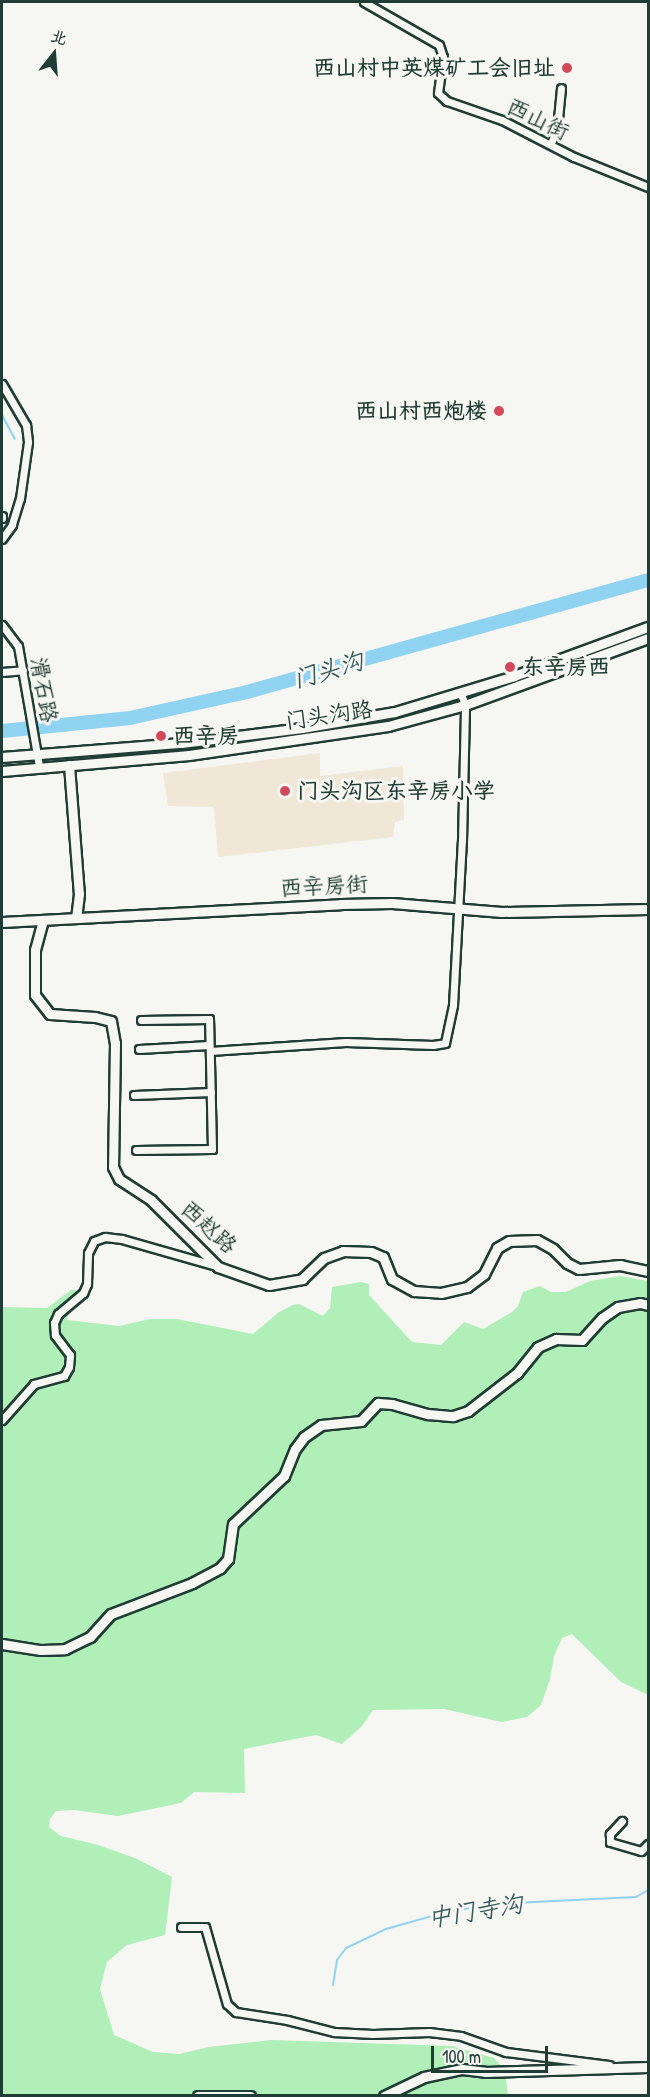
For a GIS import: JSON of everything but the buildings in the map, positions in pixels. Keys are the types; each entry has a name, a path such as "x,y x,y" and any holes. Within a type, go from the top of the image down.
{"street":[{"name":"西山街","path":"364,2 439,45 443,57 438,93 447,101 502,120 551,143 574,157 648,187"},
{"path":"551,143 557,129 561,88"},
{"path":"2,384 26,425 27,442 20,498 12,525 2,539"},
{"name":"滑石路","path":"2,625 18,646 39,766"},
{"name":"门头沟路","path":"2,757 182,743 297,729 395,712 461,694 648,627"},
{"name":"门头沟路","path":"2,771 39,766 189,755 388,726 465,705 648,638"},
{"path":"2,672 23,670"},
{"path":"139,1049 346,1042 433,1045 444,1043 453,1005 465,771 465,705 461,694"},
{"path":"69,765 79,894 76,917"},
{"name":"西辛房街","path":"2,922 341,904 392,903 547,912 648,909"},
{"name":"西赵路","path":"43,920 35,950 34,995 50,1014 95,1017 111,1021 115,1043 113,1167 119,1179 151,1200 218,1267 269,1285 302,1279 324,1258 343,1251 371,1252 383,1257 392,1279 414,1291 441,1293 467,1287 484,1274 497,1248 509,1241 537,1240 553,1249 567,1263 579,1269 620,1265 648,1271"},
{"path":"136,1150 212,1149 209,1018 141,1020"},
{"path":"134,1095 210,1092"},
{"path":"2,1420 34,1384 64,1376 69,1367 70,1355 55,1335 54,1323 58,1314 83,1293 88,1254 94,1241 105,1237 122,1239 218,1267"},
{"path":"2,1644 41,1650 65,1649 90,1637 111,1614 192,1584 220,1568 230,1552 233,1524 284,1476 295,1449 304,1437 321,1425 361,1421 378,1403 392,1404 428,1414 453,1416 468,1411 517,1373 538,1347 556,1339 582,1340 602,1318 618,1307 640,1303 648,1305"},
{"path":"622,1821 610,1834 610,1842 641,1851 648,1844"},
{"path":"181,1926 205,1927 227,2004 236,2012 287,2020 334,2032 373,2034 429,2032 461,2036 506,2052 618,2066"},
{"path":"384,2096 424,2077 462,2069 485,2072 618,2066 648,2067"},
{"path":"198,2096 250,2096"}],"shaded area":[{"name":"门头沟区东辛房小学","path":"320,753 320,776 403,766 404,820 395,822 393,837 218,857 214,807 168,806 163,773"}],"green space":[{"path":"620,1276 648,1281 648,1695 621,1682 572,1634 562,1638 554,1656 550,1679 541,1705 527,1717 502,1722 444,1709 373,1710 362,1726 342,1744 316,1735 244,1749 245,1793 194,1792 181,1803 118,1816 74,1810 56,1811 50,1819 49,1827 61,1836 98,1845 135,1858 172,1877 165,1935 127,1945 107,1962 100,1989 114,2035 153,2052 179,2054 209,2047 271,2040 452,2046 494,2058 505,2070 508,2095 2,2096 2,1307 47,1308 71,1290 76,1290 81,1300 77,1307 69,1310 67,1320 119,1326 150,1319 177,1319 253,1334 279,1312 293,1305 299,1304 323,1316 330,1308 332,1287 361,1282 369,1284 369,1295 412,1342 441,1345 464,1322 483,1329 512,1312 518,1306 523,1292 540,1286 551,1292 566,1292 590,1281"}],"waterway":[{"path":"2,415 15,439"},
{"name":"门头沟","path":"2,731 130,718 247,692 648,580"},
{"name":"中门寺沟","path":"333,1985 337,1960 346,1948 386,1929 446,1912 494,1904 636,1897 648,1890"}],"place":[{"name":"西山村中英煤矿工会旧址","path":"567,68"},
{"name":"西山村西炮楼","path":"499,411"},
{"name":"东辛房西","path":"510,667"},
{"name":"西辛房","path":"161,736"},
{"name":"门头沟区东辛房小学","path":"285,791"}]}
